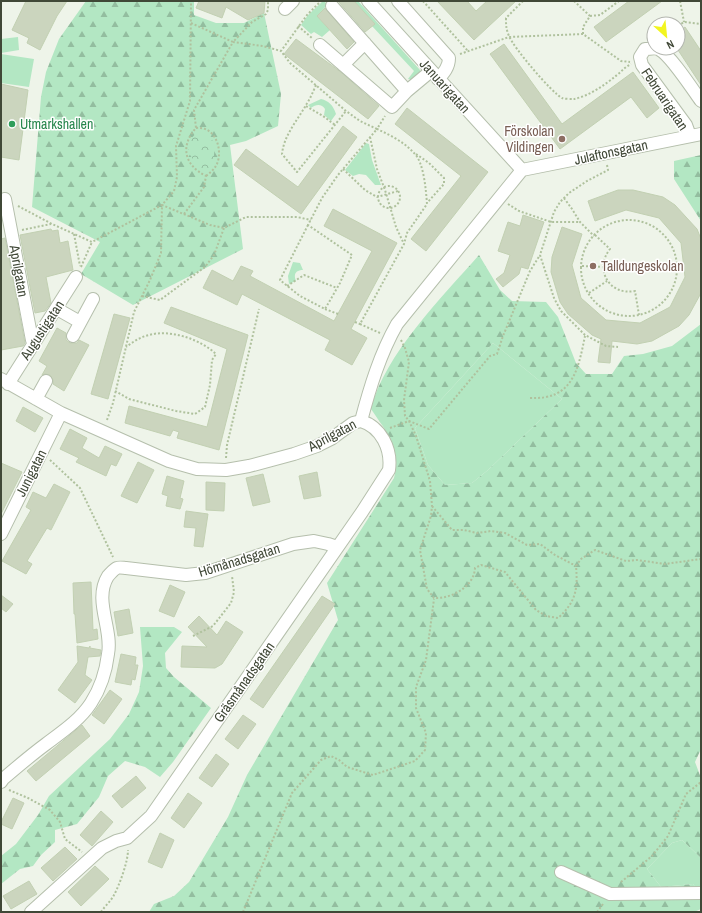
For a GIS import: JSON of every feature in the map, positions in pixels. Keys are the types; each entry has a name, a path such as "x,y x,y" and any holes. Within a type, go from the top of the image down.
{"street":[{"name":"Januarigatan","path":"368,1 522,170"},
{"path":"320,45 392,107 407,91 435,75 446,71 449,63 449,58 398,1"},
{"path":"332,6 407,91"},
{"path":"343,66 365,43"},
{"name":"Februarigatan","path":"695,135 642,65 640,57 645,49 660,49 668,56 701,101"},
{"name":"Julaftonsgatan","path":"522,170 695,135"},
{"name":"Aprilgatan","path":"5,381 61,413 168,461 197,469 224,470 248,466 294,454 313,447 331,438 352,423 361,421 375,371 397,324 522,170"},
{"name":"Aprilgatan","path":"5,199 32,340 34,342"},
{"name":"Augustigatan","path":"5,381 57,309 79,272"},
{"path":"73,336 93,299"},
{"path":"57,309 80,322"},
{"path":"36,399 46,381"},
{"name":"Junigatan","path":"1,534 61,413"},
{"name":"Gräsmånadsgatan","path":"31,912 102,848 116,841 127,838 151,816 362,512 389,470 390,463 386,443 373,426 361,421"},
{"name":"Hömånadsgatan","path":"117,568 186,575 205,573 293,544 314,542 338,547"},
{"path":"4,786 3,779 80,716 90,704 99,688 108,654 103,591 110,573 117,568"},
{"path":"561,872 610,894 701,893"}],"path":[{"path":"79,272 92,242 162,205 174,191 177,177 176,146 190,100 191,1"},
{"path":"206,176 200,173 188,160 186,152 186,145 191,134 196,128 194,110 233,42 252,22 266,14 268,10 268,1"},
{"path":"281,51 298,26 321,1"},
{"path":"423,1 468,51"},
{"path":"449,58 509,37 583,34 621,61 632,63 625,66 608,82 590,92 574,99 563,98 555,92 515,48 509,37 505,27 506,18 524,1"},
{"path":"574,1 590,16 600,15 619,1"},
{"path":"680,1 683,16"},
{"path":"583,34 583,27 590,16"},
{"path":"191,22 233,42 263,46 281,51 290,63 346,111 360,121 391,136 429,163 444,178 444,184 427,204 407,233 404,244 360,324"},
{"path":"686,22 701,24"},
{"path":"298,26 320,45"},
{"path":"316,85 283,146 282,154 297,172 346,111"},
{"path":"306,106 335,125"},
{"path":"338,314 300,296 280,280 322,198 343,169 377,129 392,107"},
{"path":"184,214 204,187 206,176 212,171 218,162 218,146 214,135 207,129 196,128"},
{"path":"370,137 377,169 396,227 404,244"},
{"path":"415,153 424,177 427,204"},
{"path":"378,432 409,421 429,428 490,356 497,354 530,271 540,256 554,212 564,198 587,181 608,170 605,153"},
{"path":"343,169 365,190 377,197 380,205 383,207 390,208 398,203 400,197 398,191 393,187 384,187 379,192 377,197"},
{"path":"377,197 398,191"},
{"path":"564,198 580,222 610,249 605,256 603,267 604,274 612,286 626,292 635,291 639,315"},
{"path":"5,199 52,224 92,242"},
{"path":"506,202 518,211 551,222 580,222"},
{"path":"162,205 210,225 224,228 246,217 297,217 311,220"},
{"path":"103,431 115,391 134,312 150,280 161,253 162,205"},
{"path":"627,220 645,223 664,235 675,254 677,265 676,279 672,290 666,299 658,306 639,315 623,315 608,311 596,303 583,281 582,266 585,252 594,236 612,224 627,220"},
{"path":"12,233 52,224"},
{"path":"308,225 352,255 337,288 325,309"},
{"path":"142,296 160,300 205,267 214,255 224,228"},
{"path":"74,234 79,272"},
{"path":"540,256 557,305 566,318 586,335 606,346 618,347"},
{"path":"582,266 603,267"},
{"path":"287,286 304,275 337,288"},
{"path":"589,293 607,280"},
{"path":"224,470 227,445 258,309"},
{"path":"355,322 400,337 405,348 409,362 404,400 405,416 416,436 430,481 432,506 420,550 427,589 434,598 442,599 459,592 468,585 475,575 475,568 481,565 505,572 536,610 546,616 558,618 566,611 575,596 578,584 576,566 581,559 595,550 626,561 637,560 665,564 701,559"},
{"path":"115,391 129,399 176,411 195,414 205,407 210,385 212,360 216,354 208,346 177,335 162,333 149,335 126,347"},
{"path":"530,398 542,399 551,397 558,394 567,386 578,368 586,335"},
{"path":"40,456 52,461 80,488 117,568"},
{"path":"432,506 452,530 464,530 477,533 506,533 527,544 540,544 555,555 576,566"},
{"path":"193,636 212,626 231,604 234,592 232,576 228,566"},
{"path":"243,912 292,793 321,760 331,756 339,760 347,767 373,775 415,761 425,750 426,733 416,708 416,687 426,660 434,598"},
{"path":"610,894 621,882 652,856 668,836 686,794 701,782"},
{"path":"4,786 50,810 60,822 65,839 89,859"},
{"path":"101,912 114,896 118,887 128,852 127,838"}],"green space":[{"path":"86,1 194,1 194,15 216,23 244,23 264,13 281,94 278,126 246,141 230,145 243,249 133,305 81,274 100,242 32,207 41,97 46,72 59,39"},
{"path":"323,1 328,4 317,16 330,30 322,37 314,32 311,34 301,25 308,15"},
{"path":"354,1 358,1 420,70 421,73 412,80 408,79 414,71 372,26 375,24"},
{"path":"18,37 19,50 1,53 1,39"},
{"path":"1,54 34,59 29,87 1,83"},
{"path":"321,99 330,104 335,111 336,114 331,121 324,115 325,109 321,105 311,108 308,105"},
{"path":"197,133 209,136 214,144 212,167 206,172 201,171 188,152 191,139"},
{"path":"366,143 369,144 372,160 381,185 375,185 366,175 359,174 353,176 345,170"},
{"path":"701,155 701,221 674,179 674,161"},
{"path":"479,255 500,290 512,301 546,302 558,317 576,363 586,374 612,374 624,356 643,354 672,346 701,324 701,749 695,762 701,778 701,858 682,840 672,843 647,869 661,887 693,884 701,895 701,909 694,912 149,912 154,904 174,896 189,882 228,817 247,775 338,620 327,583 394,478 396,467 396,458 392,441 371,409 378,389 388,368 416,327","holes":["493,343 562,399 488,470 472,483 445,485 428,465 415,428"]},
{"path":"293,262 300,263 303,270 295,274 296,281 289,284 288,276"},
{"path":"493,343 562,399 488,470 472,483 445,485 428,465 415,428"},
{"path":"140,627 174,627 182,632 165,653 166,668 174,677 211,708 173,762 160,777 145,767 125,761 108,776 99,797 77,824 55,830 55,842 41,855 33,866 20,869 1,884 1,856 16,844 38,815 49,796 110,739 129,714 139,692 143,666"},
{"path":"682,840 701,858 701,895 693,884 661,887 647,869 672,843"}],"building":[{"path":"26,1 67,1 57,16 40,50 27,43 29,38 12,30"},
{"path":"199,1 265,1 264,13 248,20 226,7 222,18 196,8"},
{"path":"338,1 354,1 375,24 365,32"},
{"path":"437,1 467,1 476,11 487,1 516,1 474,40"},
{"path":"629,1 662,1 606,42 594,27"},
{"path":"325,8 354,42 347,49 317,16"},
{"path":"686,28 701,51 701,85 682,56 686,56"},
{"path":"296,39 342,73 379,106 368,119 284,54"},
{"path":"504,44 562,124 633,72 659,108 647,118 631,97 560,149 490,54"},
{"name":"Utmarkshallen","path":"1,84 28,90 19,160 1,157"},
{"path":"407,108 488,172 426,251 411,239 461,176 395,124"},
{"path":"343,126 357,137 301,214 234,165 246,149 298,187"},
{"path":"618,190 633,190 663,197 675,205 697,229 701,239 701,293 689,315 679,326 652,341 637,344 612,341 610,363 598,362 601,339 592,335 568,314 560,302 551,272 552,257 562,227 582,234 572,265 581,298 606,320 640,323 670,307 685,277 681,243 659,218 626,210 595,221 588,201"},
{"path":"333,209 397,243 351,329 367,338 352,365 325,350 330,340 242,294 237,305 203,288 212,270 233,281 241,266 253,271 250,276 334,321 372,251 324,226"},
{"path":"523,215 544,222 528,269 521,267 519,274 503,287 496,279 504,273 510,255 498,251 508,222 520,226"},
{"path":"51,229 52,231 58,230 60,243 68,241 73,270 46,277 51,303 45,311 35,313 20,235"},
{"path":"5,238 25,343 23,346 1,350 1,239"},
{"path":"171,307 248,335 219,450 177,438 179,432 173,430 170,436 125,423 129,406 207,427 227,349 164,323"},
{"path":"114,314 130,318 108,399 91,394"},
{"path":"57,328 66,333 66,340 70,343 77,343 79,340 89,345 64,391 53,384 53,380 50,375 42,375 47,366 39,361"},
{"path":"23,407 43,418 35,432 16,421"},
{"path":"70,429 87,438 82,448 99,458 105,446 122,454 116,466 111,464 106,476 76,462 79,458 60,449"},
{"path":"138,462 154,470 137,503 121,496"},
{"path":"1,463 22,472 1,514"},
{"path":"317,472 321,496 304,499 299,476"},
{"path":"263,474 270,502 253,506 246,478"},
{"path":"167,476 184,481 180,498 183,499 180,509 166,506 168,496 162,494"},
{"path":"206,482 225,483 224,511 206,510"},
{"path":"54,484 70,492 51,530 47,528 27,561 32,564 26,574 2,561 31,510 26,507 33,492 46,498"},
{"path":"186,511 208,514 203,547 194,546 196,528 184,527"},
{"path":"91,582 93,630 97,629 98,639 77,643 73,583"},
{"path":"170,585 185,592 174,617 159,611"},
{"path":"1,595 13,604 6,612 1,608"},
{"path":"322,596 335,604 263,708 250,699"},
{"path":"129,609 133,633 118,636 114,612"},
{"path":"199,616 217,635 226,621 243,632 222,664 215,668 181,667 182,646 207,647 188,627"},
{"path":"77,646 89,648 90,646 90,648 101,650 100,656 88,657 85,675 92,680 75,703 58,690 78,662"},
{"path":"121,654 136,657 135,665 138,665 135,680 132,679 131,685 115,682"},
{"path":"110,690 122,699 104,724 92,715"},
{"path":"243,715 256,724 238,749 225,739"},
{"path":"82,725 90,736 36,781 27,771"},
{"path":"216,754 229,764 212,787 199,778"},
{"path":"136,776 146,788 122,808 112,796"},
{"path":"188,793 202,803 184,828 171,818"},
{"path":"13,798 24,803 12,829 1,824 1,822"},
{"path":"101,811 113,822 92,846 80,835"},
{"path":"160,833 174,840 162,868 148,862"},
{"path":"65,847 77,859 53,881 41,868"},
{"path":"95,866 109,879 81,906 68,892"},
{"path":"29,881 37,894 11,909 3,896"}],"place":[{"name":"Utmarkshallen","path":"12,124"},
{"name":"Förskolan Vildingen","path":"562,139"},
{"name":"Talldungeskolan","path":"593,266"}]}
